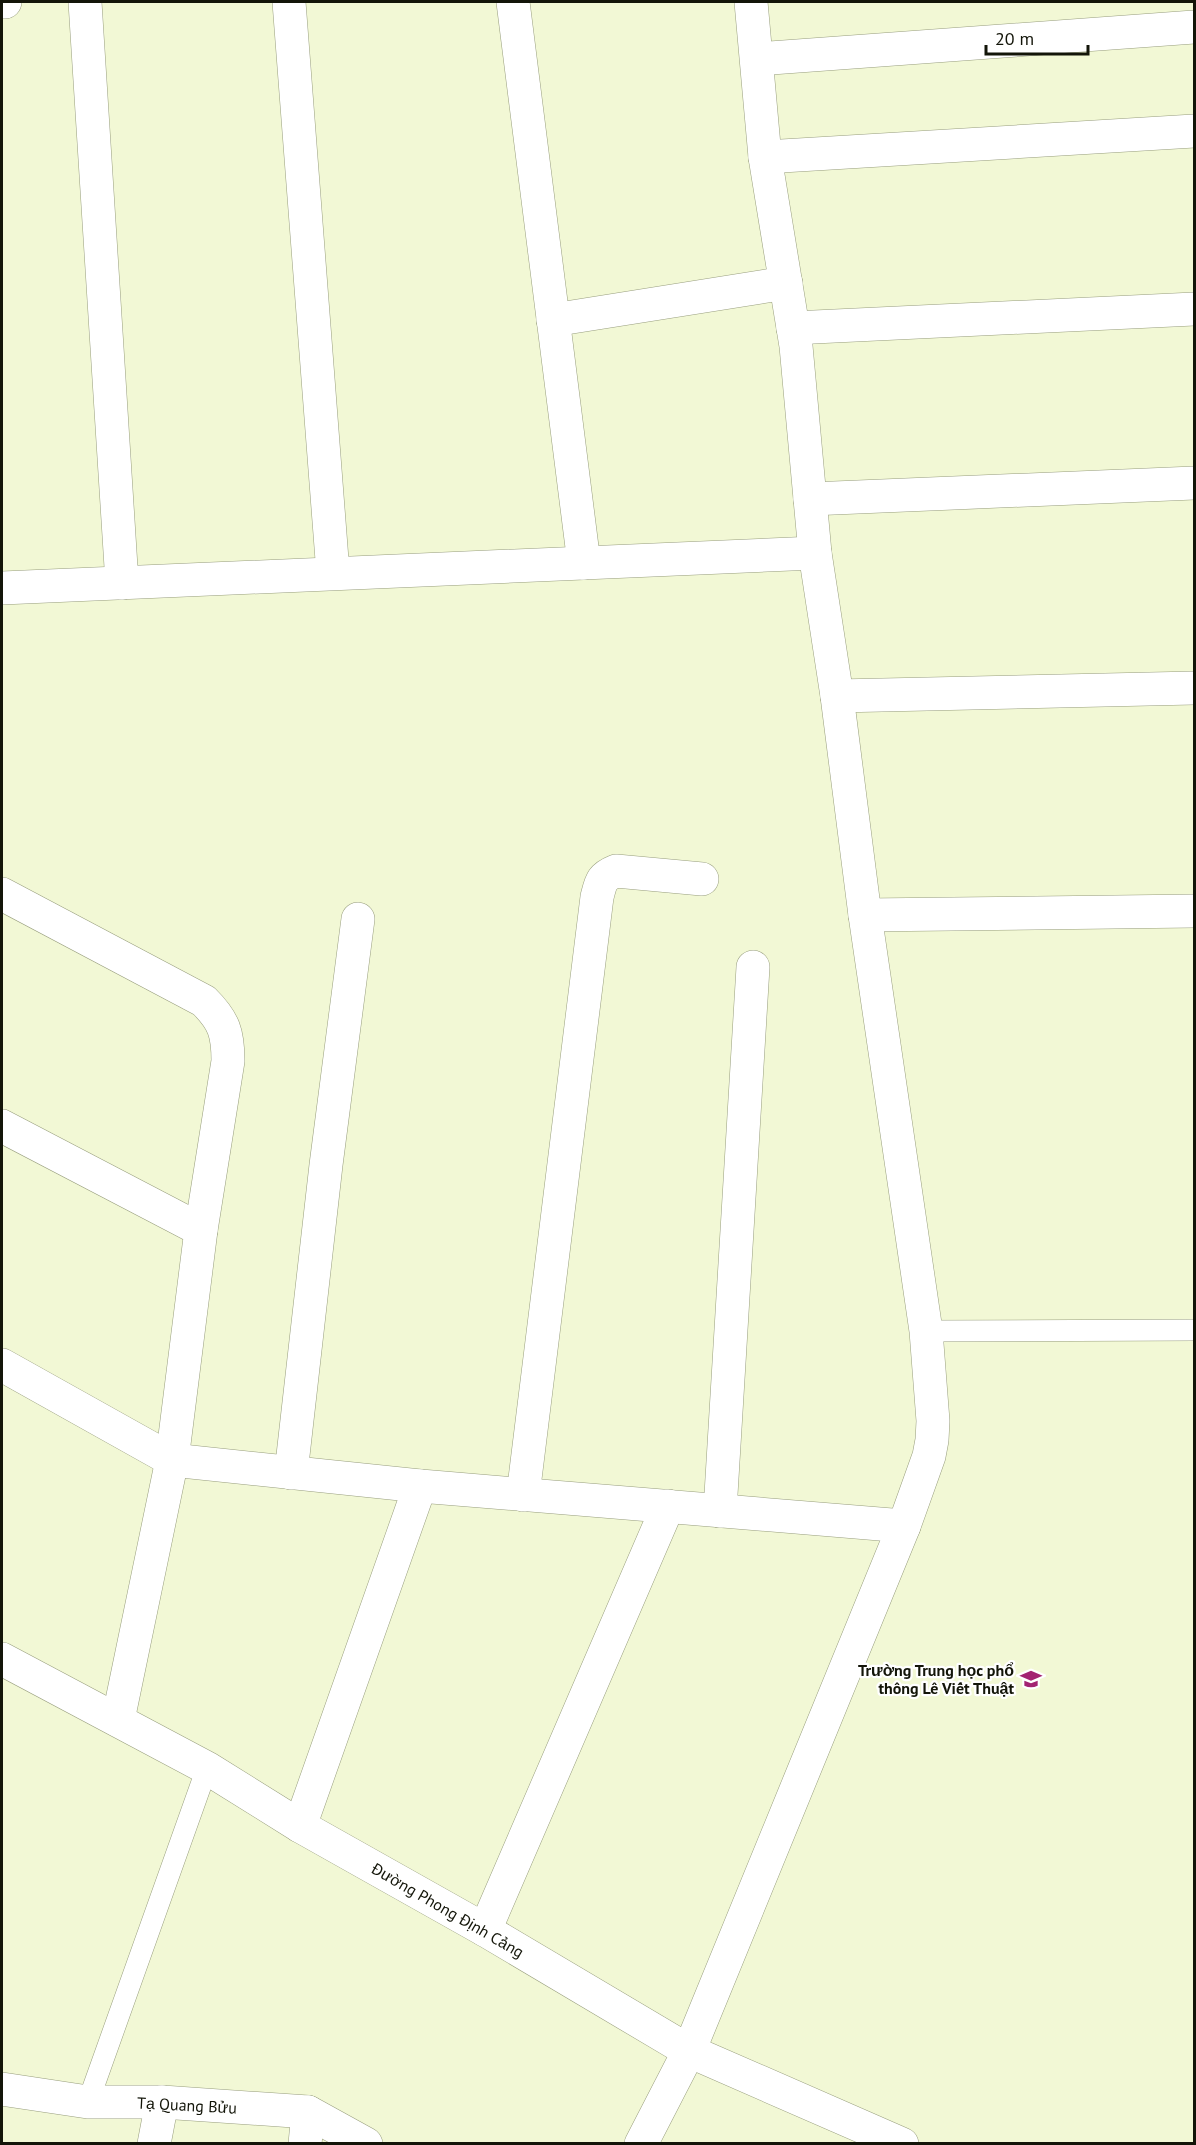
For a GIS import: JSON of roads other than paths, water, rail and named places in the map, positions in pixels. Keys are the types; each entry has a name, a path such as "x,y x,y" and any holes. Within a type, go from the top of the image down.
{"street":[{"path":"85,2 122,583"},
{"path":"289,2 333,573"},
{"path":"513,2 584,564"},
{"path":"641,2144 689,2051 904,1526 925,1467 932,1440 933,1421 926,1331 815,554 793,328 765,157 751,2"},
{"path":"757,59 1194,27"},
{"path":"765,157 1194,131"},
{"path":"553,320 786,283"},
{"path":"793,328 1194,309"},
{"path":"810,499 1194,483"},
{"path":"2,588 815,554"},
{"path":"837,696 1194,688"},
{"path":"523,1495 600,883 605,875 616,872 702,879"},
{"path":"2,894 204,1001 217,1014 228,1041 228,1061 201,1230 172,1460 118,1720"},
{"path":"865,915 1194,911"},
{"path":"291,1473 326,1165 358,919"},
{"path":"720,1511 753,967"},
{"path":"2,1126 201,1230"},
{"path":"2,1365 172,1460 420,1486 904,1526"},
{"path":"300,1826 420,1486"},
{"path":"485,1930 668,1506"},
{"name":"Đường Phong Định Cảng","path":"2,1659 207,1768 300,1826 485,1930 689,2051 902,2144"},
{"name":"Tạ Quang Bửu","path":"2,2090 88,2102 162,2102 306,2128 366,2144"},
{"path":"153,2144 162,2102"}],"lane":[{"path":"926,1331 1194,1330"},
{"path":"88,2102 207,1768"}],"place":[{"name":"Trường Trung học phổ thông Lê Viết Thuật","path":"1031,1679"}]}
